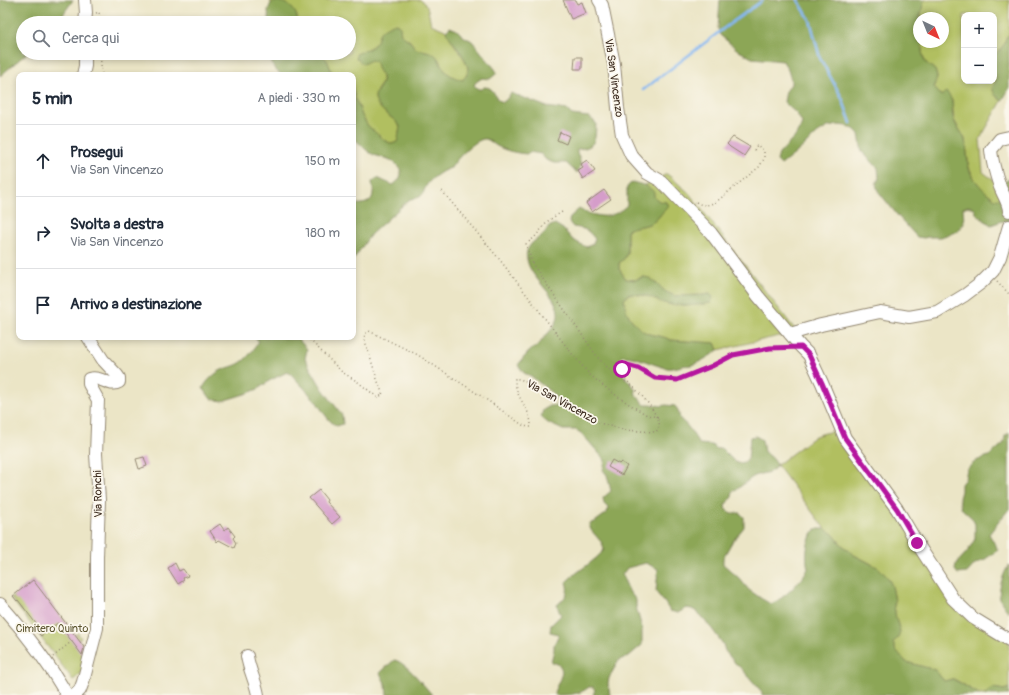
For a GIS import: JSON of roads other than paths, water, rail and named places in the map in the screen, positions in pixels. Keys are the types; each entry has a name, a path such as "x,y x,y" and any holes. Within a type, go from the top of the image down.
{"street":[{"path":"85,0 86,16"},
{"name":"Via San Vincenzo","path":"599,0 602,5 614,64 622,135 631,155 646,173 662,182 711,233 758,296 809,355 845,438 897,509 953,599 973,618 1009,640"},
{"path":"84,72 85,60"},
{"path":"1009,137 1000,139 991,150 992,163 1005,186 1009,211"},
{"path":"790,334 821,325 880,312 909,317 937,312 965,296 991,274 1000,257 1009,226"},
{"name":"Via Ronchi","path":"75,695 80,690 84,682 97,628 99,500 96,454 98,400 89,384 89,379 94,377 115,385 119,378 103,360 90,340"},
{"path":"0,604 47,662 67,695"},
{"path":"247,656 248,664 256,684 258,695"}],"waterway":[{"path":"643,90 763,0"},
{"path":"798,0 810,20 820,58 842,98 851,123"}],"park label":[{"name":"Cimitero Quinto","path":"52,628"}]}
